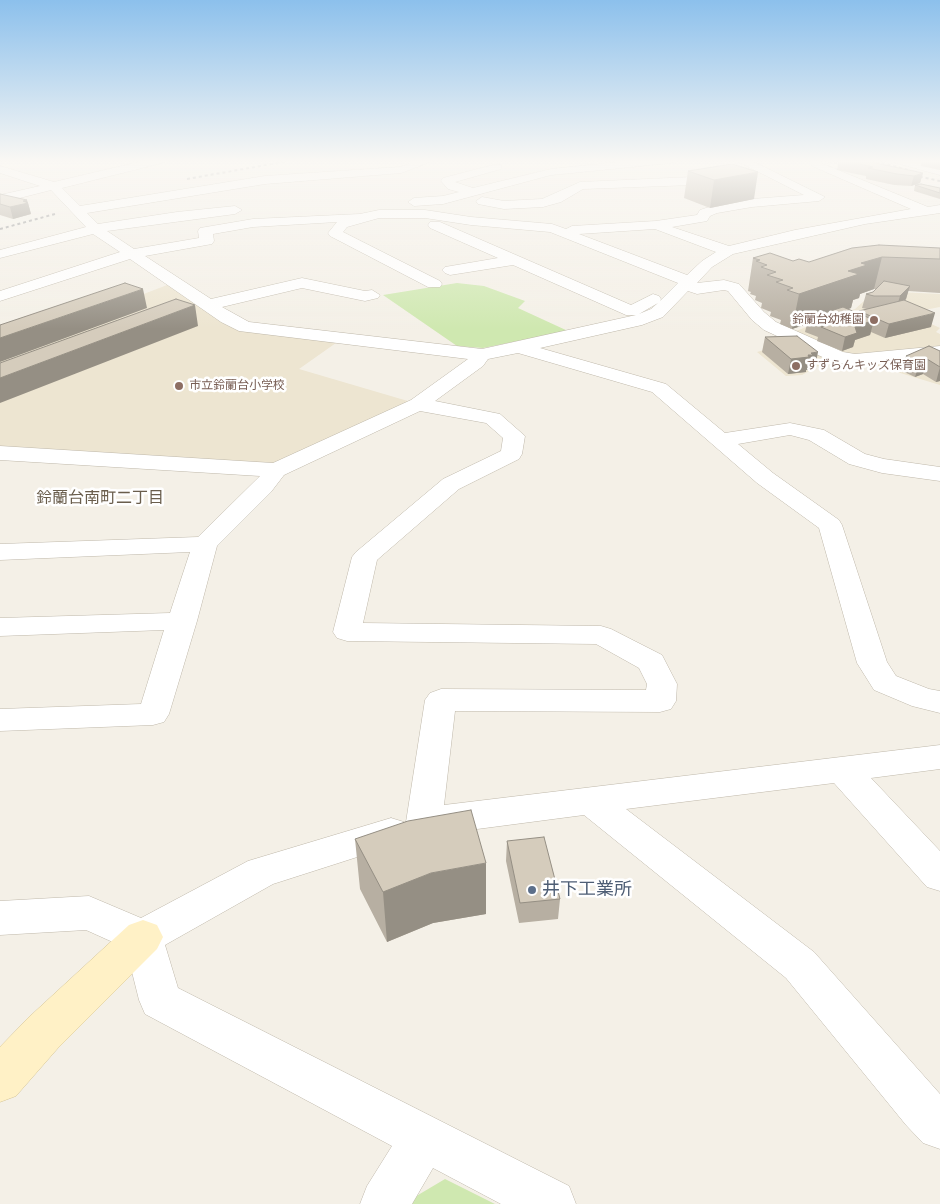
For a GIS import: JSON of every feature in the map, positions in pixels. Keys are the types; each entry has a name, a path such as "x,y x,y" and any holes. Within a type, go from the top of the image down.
{"street":[{"path":"84,216 95,228 130,254 208,305 245,326 482,355 636,321 657,313 688,285 707,264 728,251 796,234 866,220 897,216"},
{"path":"0,254 95,228 176,216"},
{"path":"371,216 343,224 335,234 434,284"},
{"path":"443,216 558,230 619,229 702,218 703,216"},
{"path":"858,216 866,220"},
{"path":"0,296 130,254 207,241 204,231 253,223 324,218 363,219 406,230 434,225 632,311 674,288 688,285"},
{"path":"656,225 728,251"},
{"path":"780,226 796,234"},
{"path":"558,230 682,278 688,285 697,289 724,284 733,287 758,316 770,326 838,356 855,360 940,351"},
{"path":"450,270 514,260"},
{"path":"208,305 302,283 365,296 372,294"},
{"path":"518,347 659,388 765,478 830,525 872,663 885,683 923,699 940,702"},
{"path":"3,458 276,470 418,404 476,362 482,355"},
{"path":"418,404 493,418 514,436 511,454 451,484 366,556 347,632 601,635 650,662 662,684 660,701 441,700 424,822"},
{"path":"720,440 790,428 816,435 857,458 882,466 940,474"},
{"path":"0,720 153,714 205,544 263,487 276,470"},
{"path":"0,552 205,544"},
{"path":"0,627 183,621"},
{"path":"0,1080 43,1033 143,937 261,872 424,822 940,757"},
{"path":"843,770 940,876"},
{"path":"592,802 800,965 922,1109 940,1126"},
{"path":"0,918 89,913 143,937"},
{"path":"143,937 160,1000 551,1204"},
{"path":"385,1204 423,1138"}],"shaded area":[{"name":"市立鈴蘭台小学校","path":"175,282 245,327 343,338 299,369 418,404 276,470 0,453 0,327 141,295"},
{"name":"鈴蘭台幼稚園","path":"875,291 940,294 940,307 908,313 940,328 936,332 940,334 940,347 855,356 842,354 793,332 855,309"},
{"name":"すずらんキッズ保育園","path":"795,341 833,358 802,375 786,376 757,352"},
{"name":"鈴蘭台幼稚園","path":"940,353 940,385 864,362"}],"green space":[{"path":"457,283 484,286 525,301 518,308 568,331 483,348 457,346 383,295"},
{"path":"445,1179 495,1204 409,1204 413,1198"}],"building":[{"path":"879,245 940,248 940,259 882,257 861,263 867,265 848,271 859,274 799,294 787,290 793,288 776,282 783,280 767,275 776,272 761,267 767,265 753,258 770,253 793,261 799,259 809,262 852,248"},
{"path":"884,281 910,286 900,296 874,296 866,294 873,292"},
{"path":"125,283 143,289 0,338 0,325"},
{"path":"176,299 195,305 0,378 0,363"},
{"path":"904,300 935,313 889,324 859,311"},
{"path":"843,307 874,320 855,327 857,333 845,337 821,327 827,325 808,318"},
{"path":"797,336 818,352 811,353 813,355 808,355 809,357 791,359 765,337"},
{"path":"929,346 940,351 940,367 927,359 920,362 906,356"},
{"path":"471,810 486,863 431,873 383,892 355,839 408,821"},
{"path":"544,837 560,899 520,903 507,841"}],"railway":[{"path":"0,229 47,216"}],"place":[{"name":"鈴蘭台幼稚園","path":"874,320"},
{"name":"すずらんキッズ保育園","path":"796,366"},
{"name":"市立鈴蘭台小学校","path":"179,386"},
{"name":"井下工業所","path":"532,890"}],"district":[{"name":"鈴蘭台南町二丁目","path":"100,498"}]}
